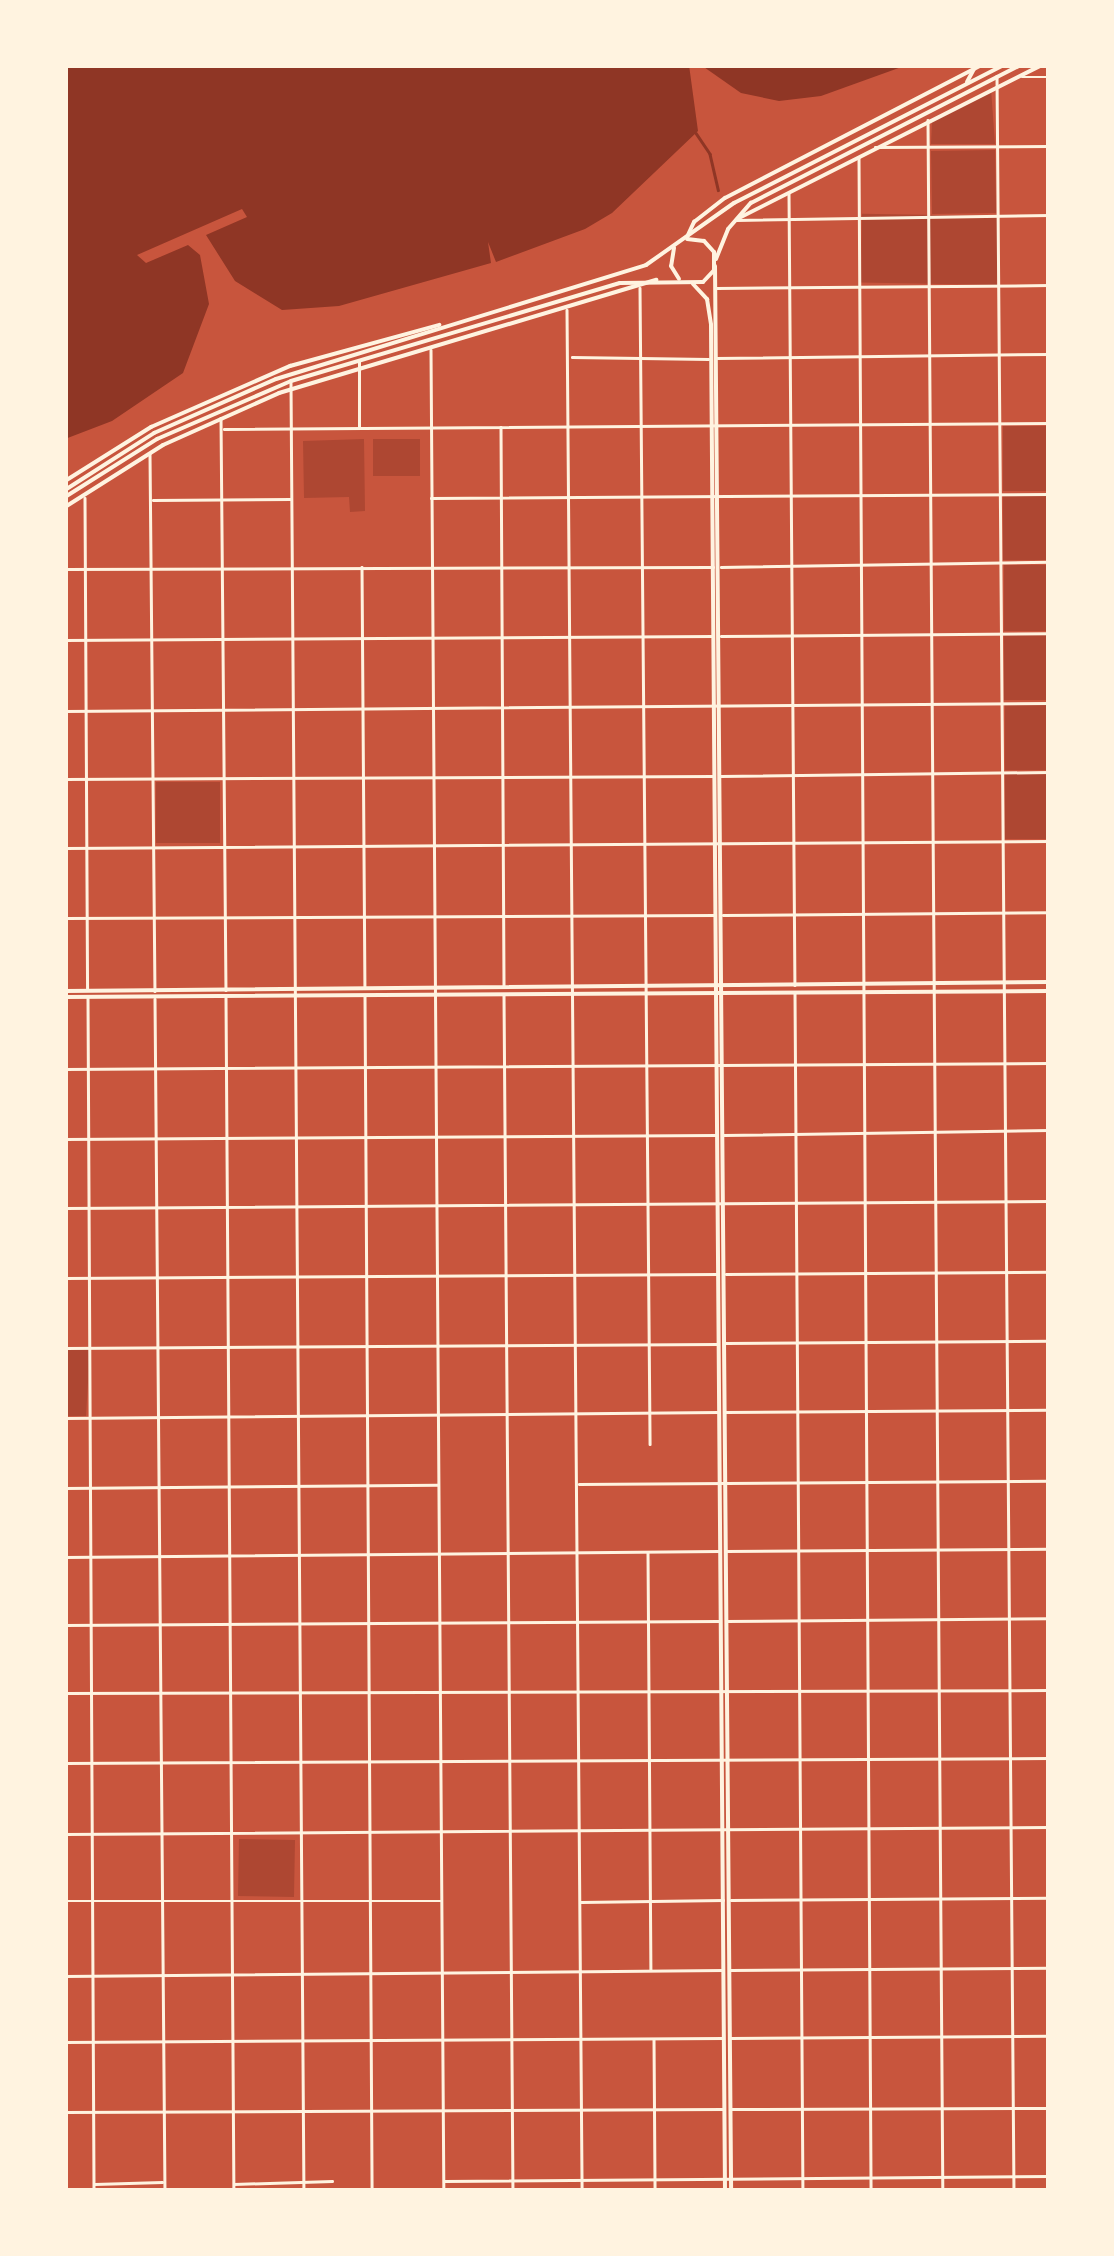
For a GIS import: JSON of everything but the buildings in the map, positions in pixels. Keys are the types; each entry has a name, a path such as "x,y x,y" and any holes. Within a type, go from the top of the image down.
{"main road":[{"path":"685,238 694,222 724,198 982,65"},
{"path":"693,284 716,263 734,220 757,199 1021,65"},
{"path":"734,220 998,83 1042,65"},
{"path":"65,490 154,434 291,377 439,326 635,269 678,244 734,203 999,66"},
{"path":"966,82 974,69"},
{"path":"685,238 704,241 716,263 717,288 711,427 720,636 715,915 720,1066 728,2191"},
{"path":"678,244 671,266 684,282"},
{"path":"65,507 150,452 291,389 656,280"},
{"path":"65,498 157,439 291,377 620,283 656,280 693,284 710,308 718,426 715,496"},
{"path":"65,481 164,420 290,366 439,326"},
{"path":"716,567 713,706 718,776"},
{"path":"718,845 723,984 719,994"},
{"path":"65,994 1049,982"},
{"path":"435,991 1049,991"}],"street":[{"path":"999,66 1014,2191"},
{"path":"1011,77 1049,76"},
{"path":"928,120 943,2191"},
{"path":"874,147 1049,146"},
{"path":"859,155 872,2191"},
{"path":"789,192 804,2191"},
{"path":"734,220 1049,215"},
{"path":"640,286 642,1135 650,1444"},
{"path":"717,288 1049,286"},
{"path":"567,307 571,428 582,2191"},
{"path":"358,345 359,429"},
{"path":"431,348 434,1205 444,2191"},
{"path":"570,357 1049,354"},
{"path":"290,366 304,2191"},
{"path":"221,418 234,2191"},
{"path":"222,430 1049,424"},
{"path":"501,428 513,2191"},
{"path":"150,452 165,2191"},
{"path":"430,498 1049,494"},
{"path":"85,496 94,2191"},
{"path":"151,500 292,499"},
{"path":"65,569 1049,562"},
{"path":"362,567 372,2191"},
{"path":"65,640 1049,634"},
{"path":"65,710 1049,702"},
{"path":"65,779 1049,772"},
{"path":"65,848 1049,841"},
{"path":"65,918 1049,912"},
{"path":"65,1070 1049,1063"},
{"path":"65,1139 1049,1130"},
{"path":"65,1208 1049,1201"},
{"path":"65,1278 1049,1272"},
{"path":"65,1348 1049,1341"},
{"path":"65,1418 1049,1410"},
{"path":"578,1484 1049,1481"},
{"path":"65,1488 439,1485"},
{"path":"65,1557 1049,1549"},
{"path":"648,1552 652,1971"},
{"path":"65,1625 1049,1618"},
{"path":"65,1693 1049,1690"},
{"path":"65,1763 1049,1758"},
{"path":"65,1834 1049,1827"},
{"path":"580,1902 1049,1898"},
{"path":"65,1901 442,1902"},
{"path":"65,1976 1049,1968"},
{"path":"65,2042 1049,2036"},
{"path":"654,2039 655,2191"},
{"path":"65,2112 1049,2108"},
{"path":"444,2181 1049,2176"},
{"path":"234,2184 332,2181"},
{"path":"94,2184 165,2182"}],"shaded area":[{"path":"65,65 689,65 698,131 612,213 585,229 496,262 488,242 491,263 339,306 282,310 235,281 206,235 247,217 242,209 137,255 146,263 188,245 200,255 209,304 183,373 112,421 65,439"},
{"path":"701,65 907,65 821,96 779,101 741,93"},
{"path":"991,89 995,144 931,144 932,122"},
{"path":"995,150 996,213 932,214 931,151"},
{"path":"862,214 998,216 997,285 861,283"},
{"path":"1003,426 1049,426 1049,491 1003,491"},
{"path":"364,439 365,511 350,512 349,497 304,498 303,441"},
{"path":"373,439 420,439 420,476 373,476"},
{"path":"1003,496 1049,496 1049,560 1003,560"},
{"path":"1004,565 1049,565 1049,631 1004,631"},
{"path":"1004,635 1049,635 1049,700 1004,700"},
{"path":"1005,705 1049,705 1049,770 1005,770"},
{"path":"1005,774 1049,774 1049,839 1005,839"},
{"path":"156,782 220,782 220,843 156,843"},
{"path":"65,1348 90,1348 86,1416 65,1416"},
{"path":"239,1839 295,1840 294,1897 238,1896"}],"waterway":[{"path":"696,133 710,154 718,190"}]}
